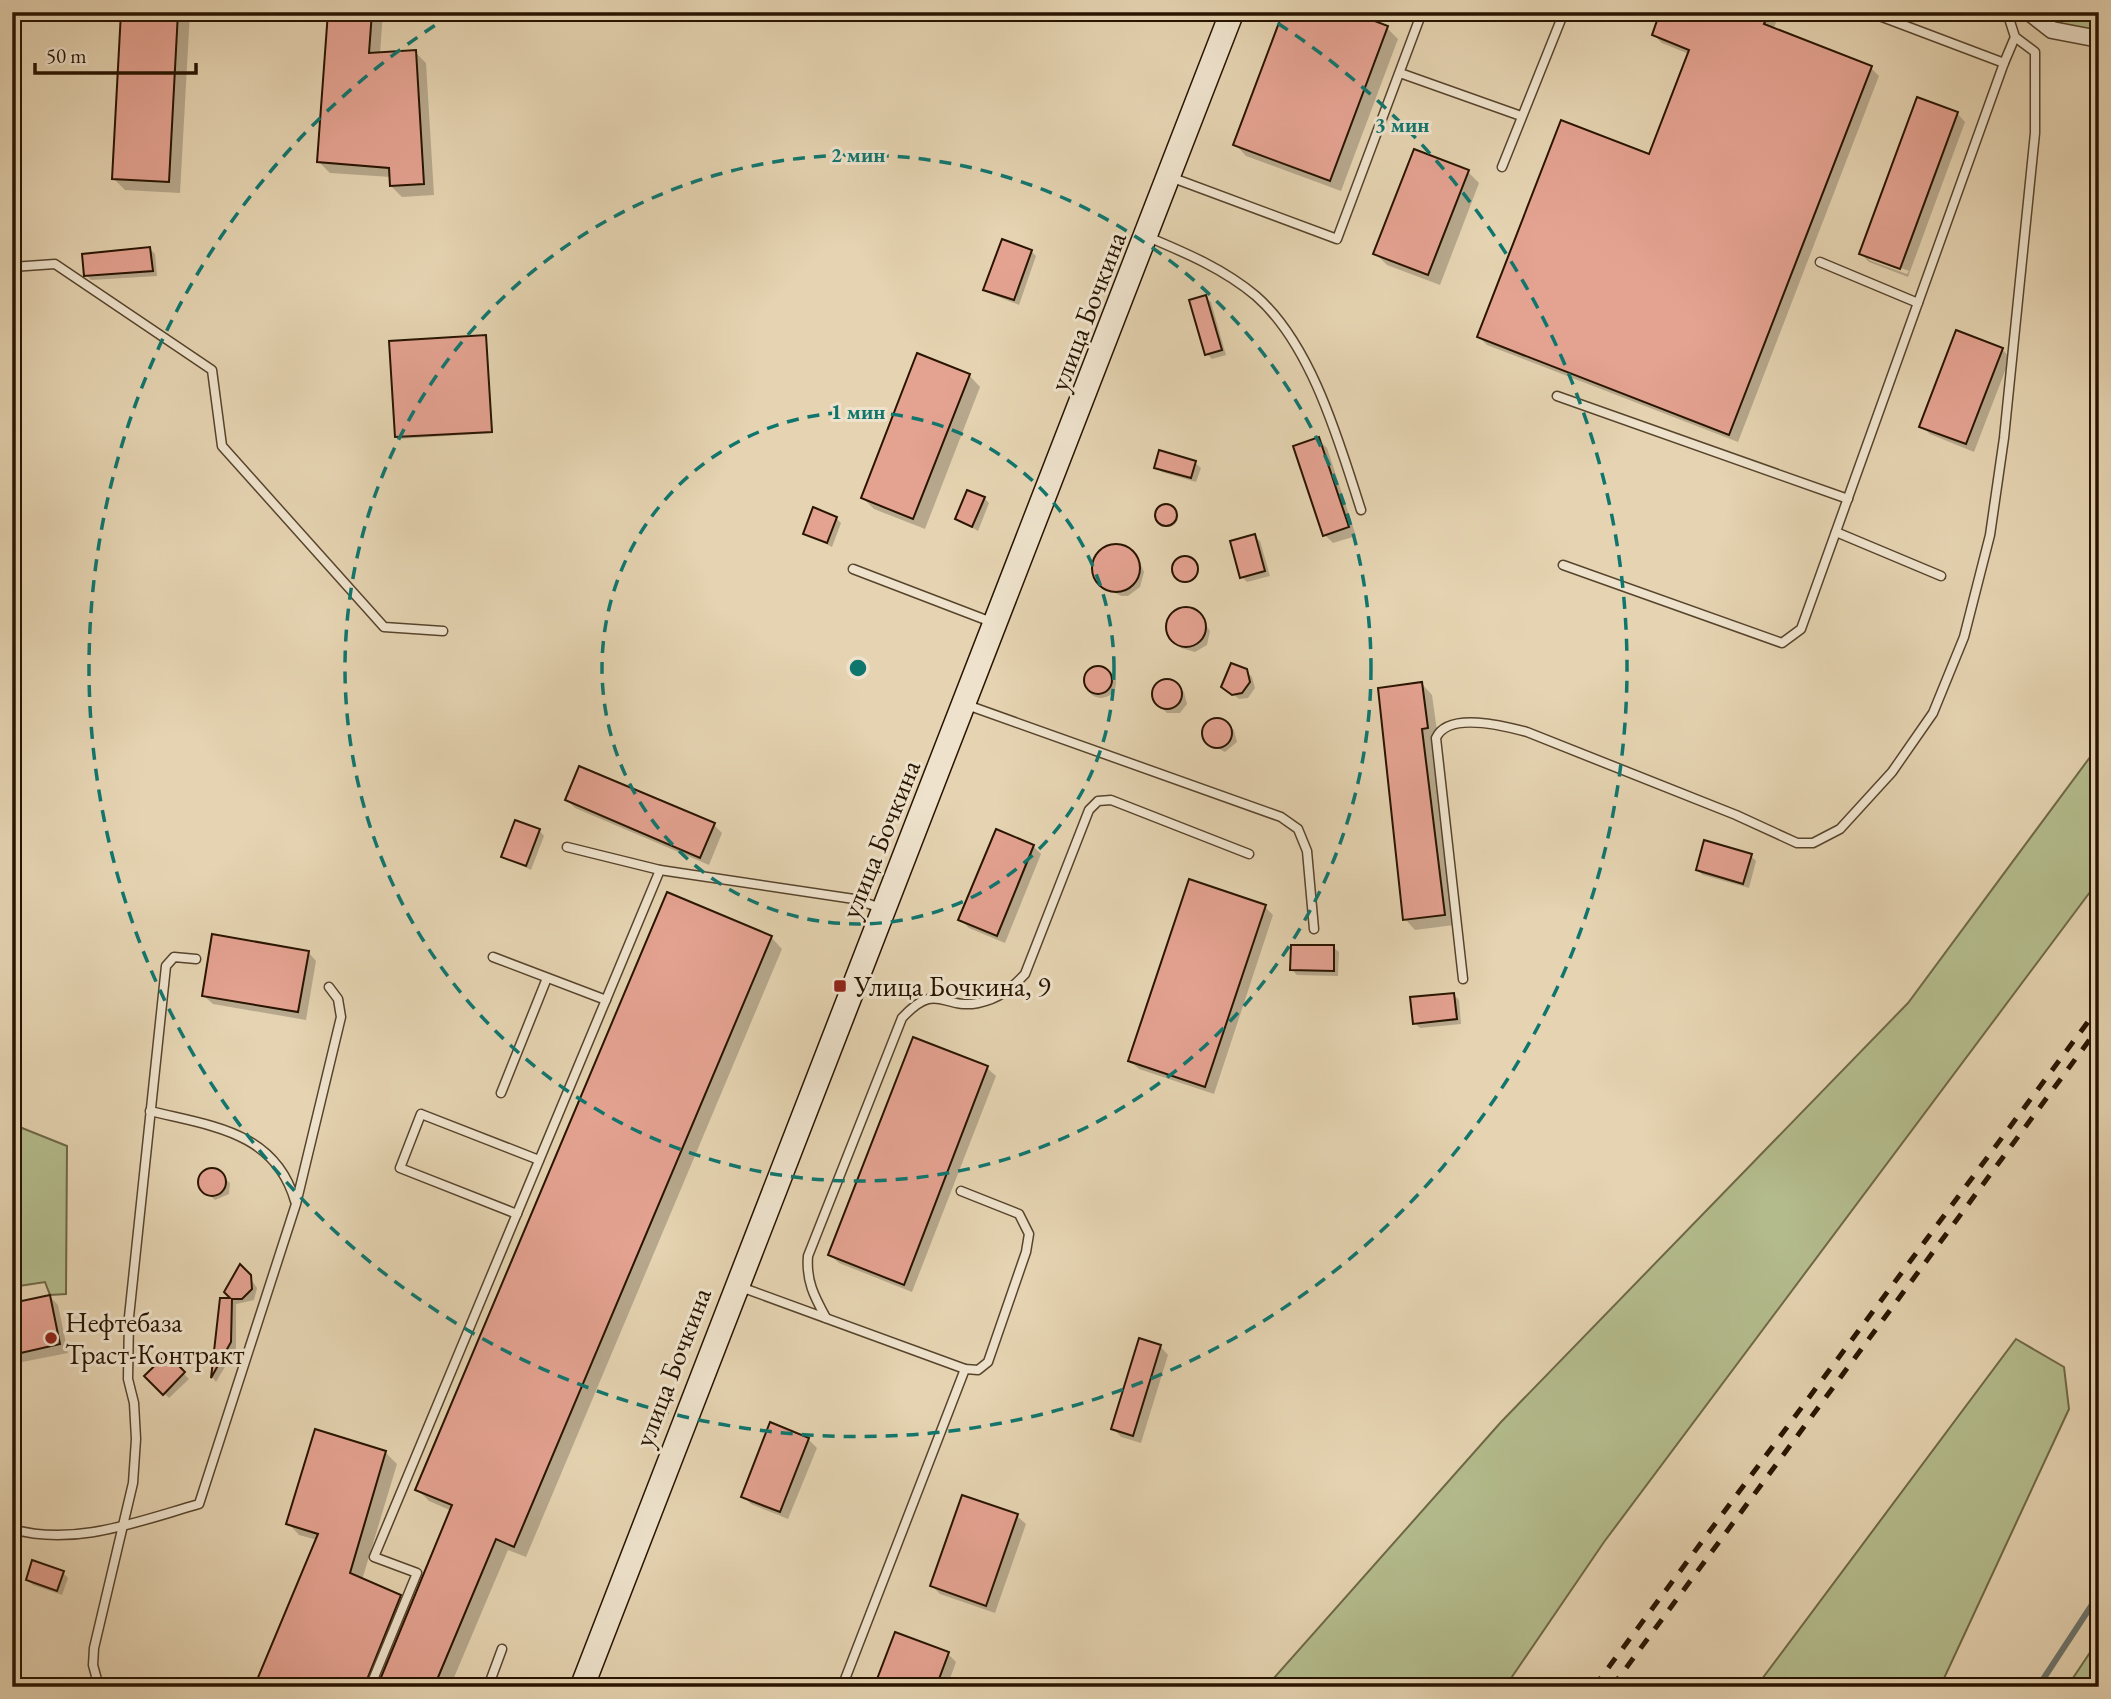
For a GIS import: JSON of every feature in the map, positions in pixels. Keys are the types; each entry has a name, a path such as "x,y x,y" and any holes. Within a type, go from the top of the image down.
{"street":[{"name":"улица Бочкина","path":"582,1687 735,1285 966,705 1232,12"},
{"path":"2029,12 2052,30 2099,39"}],"lane":[{"path":"1170,177 1337,239 1422,12"},
{"path":"1502,167 1564,12"},
{"path":"1869,12 2004,64"},
{"path":"1464,979 1436,738 1439,732 1450,725 1494,722 1527,732 1736,815 1778,836 1797,842 1813,843 1840,829 1892,772 1933,713 1964,637 1990,535 2004,438 2035,133 2035,52 2015,37 2007,12"},
{"path":"1563,565 1782,643 1801,629 2015,37"},
{"path":"1400,73 1521,116"},
{"path":"1147,236 1223,273 1256,296 1272,314 1326,403 1361,510"},
{"path":"1820,261 1919,303"},
{"path":"12,267 55,264 212,370 222,446 384,627 443,631"},
{"path":"1558,396 1848,499"},
{"path":"1836,532 1941,576"},
{"path":"853,569 997,625"},
{"path":"966,705 1281,817 1298,829 1307,851 1314,929"},
{"path":"826,1318 809,1283 808,1256 902,1018 916,1002 934,997 977,1004 1007,993 1025,974 1089,810 1098,801 1111,800 1249,855"},
{"path":"566,847 660,870 854,899 884,909"},
{"path":"370,1687 417,1573 374,1557 660,870"},
{"path":"99,1687 93,1665 94,1648 133,1483 136,1439 134,1403 128,1379 129,1317 166,966 174,957 196,959"},
{"path":"493,957 606,1000"},
{"path":"501,1093 547,978"},
{"path":"12,1529 35,1536 94,1533 199,1504 296,1203 341,1017 338,999 329,987"},
{"path":"150,1111 246,1138 269,1153 291,1187 296,1203"},
{"path":"517,1214 400,1168 421,1114 539,1160"},
{"path":"735,1285 965,1369 978,1370 988,1362 1022,1268 1029,1234 1019,1214 961,1191"},
{"path":"842,1687 965,1369"},
{"path":"488,1687 502,1649"}],"green space":[{"path":"2047,12 2099,12 2099,31 2064,25"},
{"path":"2099,745 2099,880 1604,1542 1505,1687 1266,1687 1501,1422 1908,1003"},
{"path":"12,1124 67,1146 66,1294 50,1295 45,1282 12,1287"},
{"path":"2016,1339 2064,1367 2069,1409 1940,1687 1756,1687"},
{"path":"2099,1639 2099,1687 2067,1687"}],"building":[{"path":"121,12 178,12 169,182 112,179"},
{"path":"328,12 372,12 369,53 416,50 424,184 390,186 389,168 317,162"},
{"path":"1283,12 1351,12 1388,26 1330,181 1233,145"},
{"path":"1660,12 1769,12 1764,24 1872,66 1729,435 1477,337 1561,120 1649,154 1689,50 1652,35"},
{"path":"1917,97 1958,112 1900,269 1859,254"},
{"path":"1414,149 1469,170 1428,275 1373,254"},
{"path":"1002,239 1032,250 1014,300 983,290"},
{"path":"150,247 153,271 84,276 82,254"},
{"path":"1206,295 1222,350 1205,355 1189,300"},
{"path":"1956,330 2003,348 1966,444 1919,427"},
{"path":"486,335 492,432 395,437 389,341"},
{"path":"917,353 970,374 913,519 861,498"},
{"path":"1319,437 1349,527 1323,536 1293,446"},
{"path":"1159,450 1196,461 1191,478 1154,468"},
{"path":"967,490 985,497 972,527 955,519"},
{"path":"1166,504 1174,507 1177,515 1174,523 1166,526 1158,523 1155,515 1158,507"},
{"path":"813,507 837,517 827,543 803,534"},
{"path":"1255,534 1265,571 1240,578 1230,541"},
{"path":"1116,544 1133,551 1140,568 1133,585 1116,592 1099,585 1092,568 1099,551"},
{"path":"1185,556 1194,560 1198,569 1194,578 1185,582 1176,578 1172,569 1176,560"},
{"path":"1186,607 1200,613 1206,627 1200,641 1186,647 1172,641 1166,627 1172,613"},
{"path":"1231,663 1247,669 1250,682 1242,693 1232,695 1221,687"},
{"path":"1098,666 1108,670 1112,680 1108,690 1098,694 1088,690 1084,680 1088,670"},
{"path":"1167,679 1178,683 1182,694 1178,705 1167,709 1156,705 1152,694 1156,683"},
{"path":"1422,682 1428,728 1422,729 1445,915 1403,920 1378,688"},
{"path":"1217,718 1228,722 1232,733 1228,744 1217,748 1206,744 1202,733 1206,722"},
{"path":"579,766 715,823 700,858 565,800"},
{"path":"515,820 540,829 526,866 501,857"},
{"path":"996,829 1034,845 997,936 958,920"},
{"path":"1704,840 1752,854 1743,884 1696,870"},
{"path":"1189,879 1266,905 1205,1087 1128,1061"},
{"path":"667,892 772,936 514,1547 496,1539 434,1687 377,1687 452,1505 415,1490"},
{"path":"212,934 309,951 298,1012 202,996"},
{"path":"1291,945 1334,945 1334,971 1290,970"},
{"path":"1454,993 1457,1019 1413,1024 1410,997"},
{"path":"913,1037 988,1066 904,1285 828,1255"},
{"path":"212,1168 222,1172 226,1182 222,1192 212,1196 202,1192 198,1182 202,1172"},
{"path":"240,1264 251,1275 252,1289 242,1299 232,1299 231,1342 211,1378 220,1298 230,1298 224,1292"},
{"path":"50,1295 60,1344 12,1355 12,1303"},
{"path":"1139,1338 1161,1345 1133,1436 1111,1429"},
{"path":"167,1354 185,1372 163,1395 144,1376"},
{"path":"770,1422 809,1438 780,1512 741,1497"},
{"path":"315,1429 386,1451 350,1573 401,1595 364,1687 254,1687 318,1534 286,1524"},
{"path":"962,1495 1018,1514 986,1606 930,1586"},
{"path":"32,1560 64,1571 57,1591 26,1580"},
{"path":"895,1632 949,1652 936,1687 874,1687"}],"waterway":[{"path":"2038,1687 2099,1594"}],"railway":[{"path":"1594,1687 2099,1007"},
{"path":"1612,1687 2099,1027"}],"place":[{"name":"Улица Бочкина, 9","path":"840,986"},
{"name":"Нефтебаза Траст-Контракт","path":"51,1338"}]}
